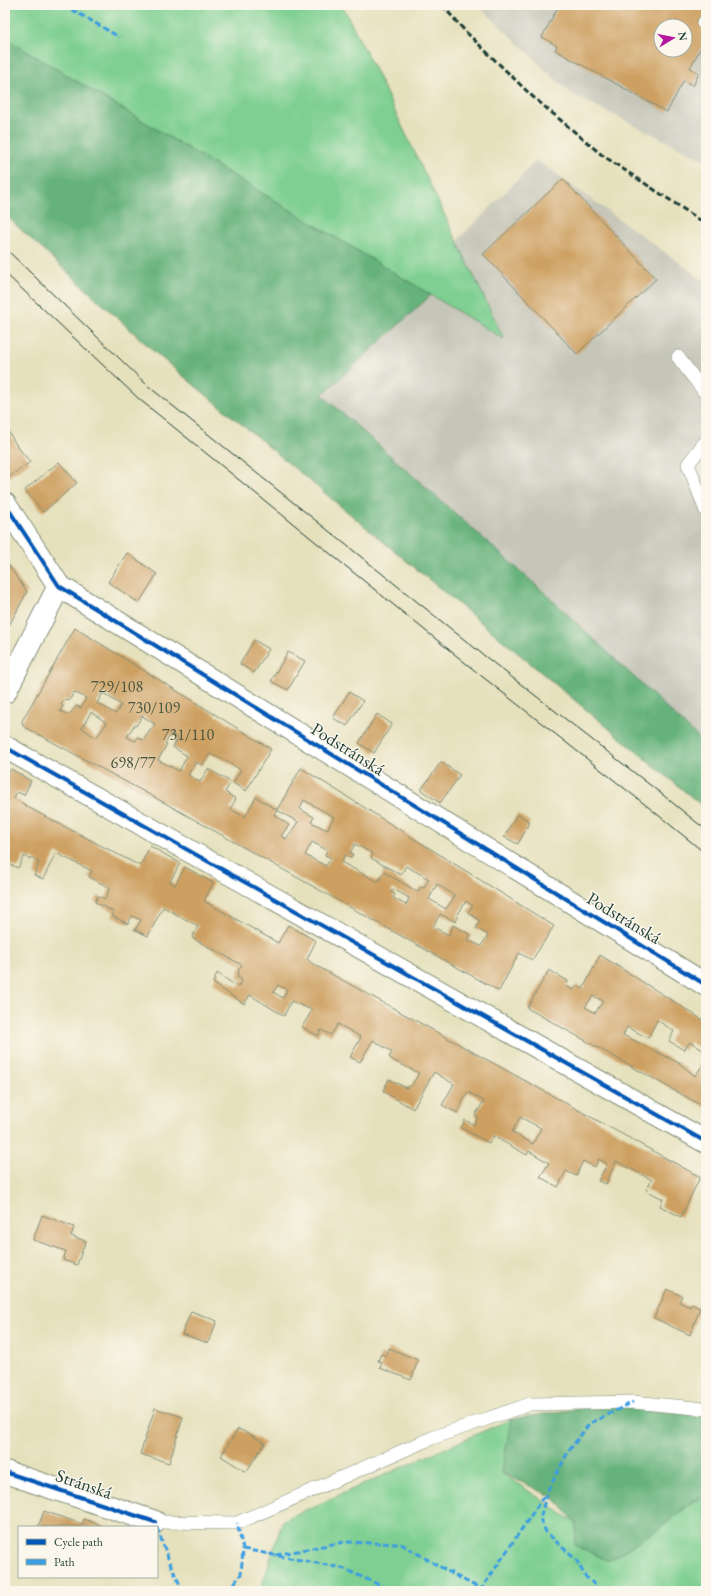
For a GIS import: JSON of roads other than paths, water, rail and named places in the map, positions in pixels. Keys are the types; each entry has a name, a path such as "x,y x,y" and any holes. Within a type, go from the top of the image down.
{"street":[{"name":"Podstránská","path":"5,504 59,586 706,985"},
{"path":"5,692 59,586"},
{"path":"5,747 706,1142"},
{"name":"Stránská","path":"5,1472 155,1522"}],"lane":[{"path":"678,357 706,394"},
{"path":"706,441 688,464 706,511"},
{"path":"155,1522 237,1524 432,1438 530,1404 633,1402 706,1409"}],"tram line":[{"path":"5,248 148,386 491,661 706,830"},
{"path":"5,273 139,399 479,674 706,854"}],"railway":[{"path":"442,5 466,32 532,96 602,155 706,224"}]}
